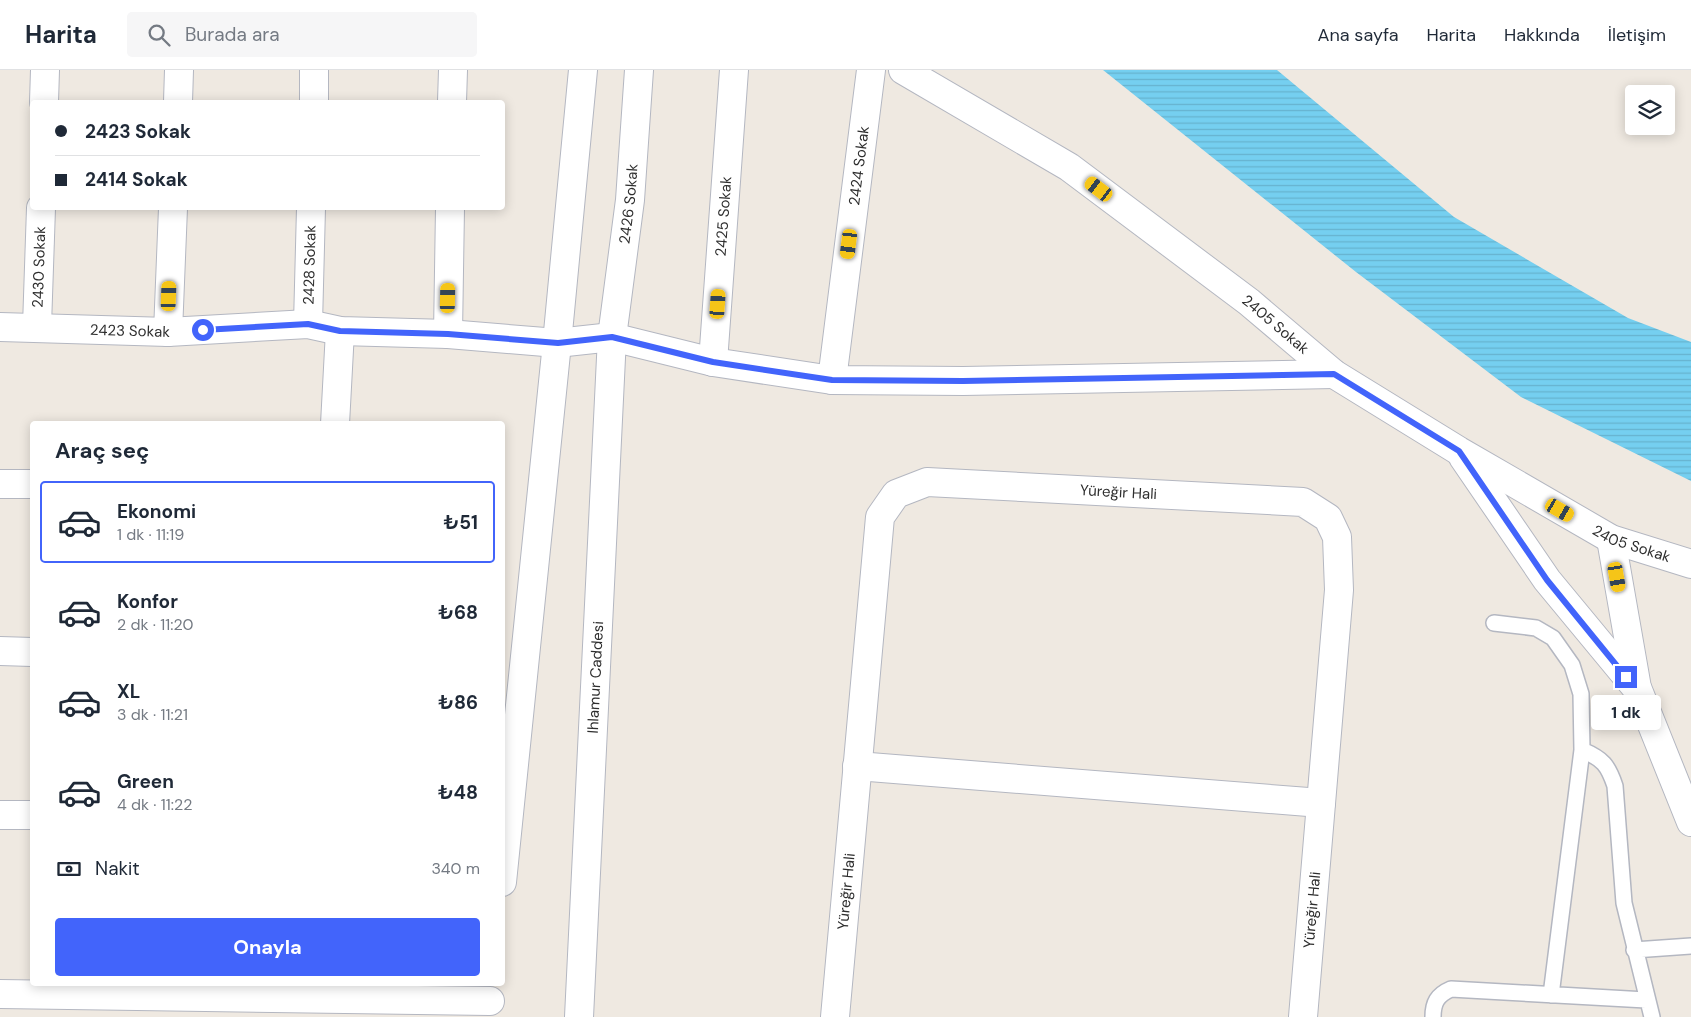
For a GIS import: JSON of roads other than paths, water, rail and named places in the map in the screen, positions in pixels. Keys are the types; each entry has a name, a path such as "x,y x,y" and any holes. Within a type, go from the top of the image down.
{"street":[{"path":"44,100 45,70"},
{"path":"178,100 179,70"},
{"path":"314,70 314,100"},
{"path":"452,100 453,70"},
{"path":"505,853 558,343 582,70"},
{"name":"2426 Sokak","path":"612,337 630,200 639,70"},
{"name":"2425 Sokak","path":"713,362 734,70"},
{"name":"2424 Sokak","path":"832,380 871,70"},
{"name":"2405 Sokak","path":"903,70 1069,167 1249,302 1334,374 1459,451 1611,539 1691,564"},
{"name":"2430 Sokak","path":"37,326 41,210"},
{"path":"168,332 173,210"},
{"name":"2428 Sokak","path":"308,324 311,210"},
{"path":"448,334 450,210"},
{"name":"2423 Sokak","path":"0,327 37,326 168,332 308,324 340,331 448,334 558,343 612,337 713,362 832,380 963,381 1334,374"},
{"path":"335,421 340,331"},
{"name":"Ihlamur Caddesi","path":"579,1017 612,337"},
{"path":"1459,451 1547,580 1638,690"},
{"name":"Yüreğir Hali","path":"835,1017 880,517 896,494 927,482 1303,502 1328,518 1337,537 1340,590 1303,1017"},
{"path":"0,484 30,484"},
{"path":"1611,539 1638,690 1691,822"},
{"path":"0,651 30,652"},
{"path":"857,766 1321,803"},
{"path":"0,815 30,815"},
{"path":"0,994 491,1001"}],"lane":[{"path":"1494,623 1536,628 1552,638 1564,653 1578,679 1581,694 1582,750 1552,994"},
{"path":"1582,750 1598,757 1610,769 1615,786 1624,903 1646,1000 1652,1017"},
{"path":"1634,950 1691,946"},
{"path":"1433,1017 1433,1007 1436,999 1442,992 1451,989 1646,1000"}],"water":[{"path":"1103,70 1277,70 1454,217 1628,318 1691,342 1691,481 1521,397 1356,272"}]}
